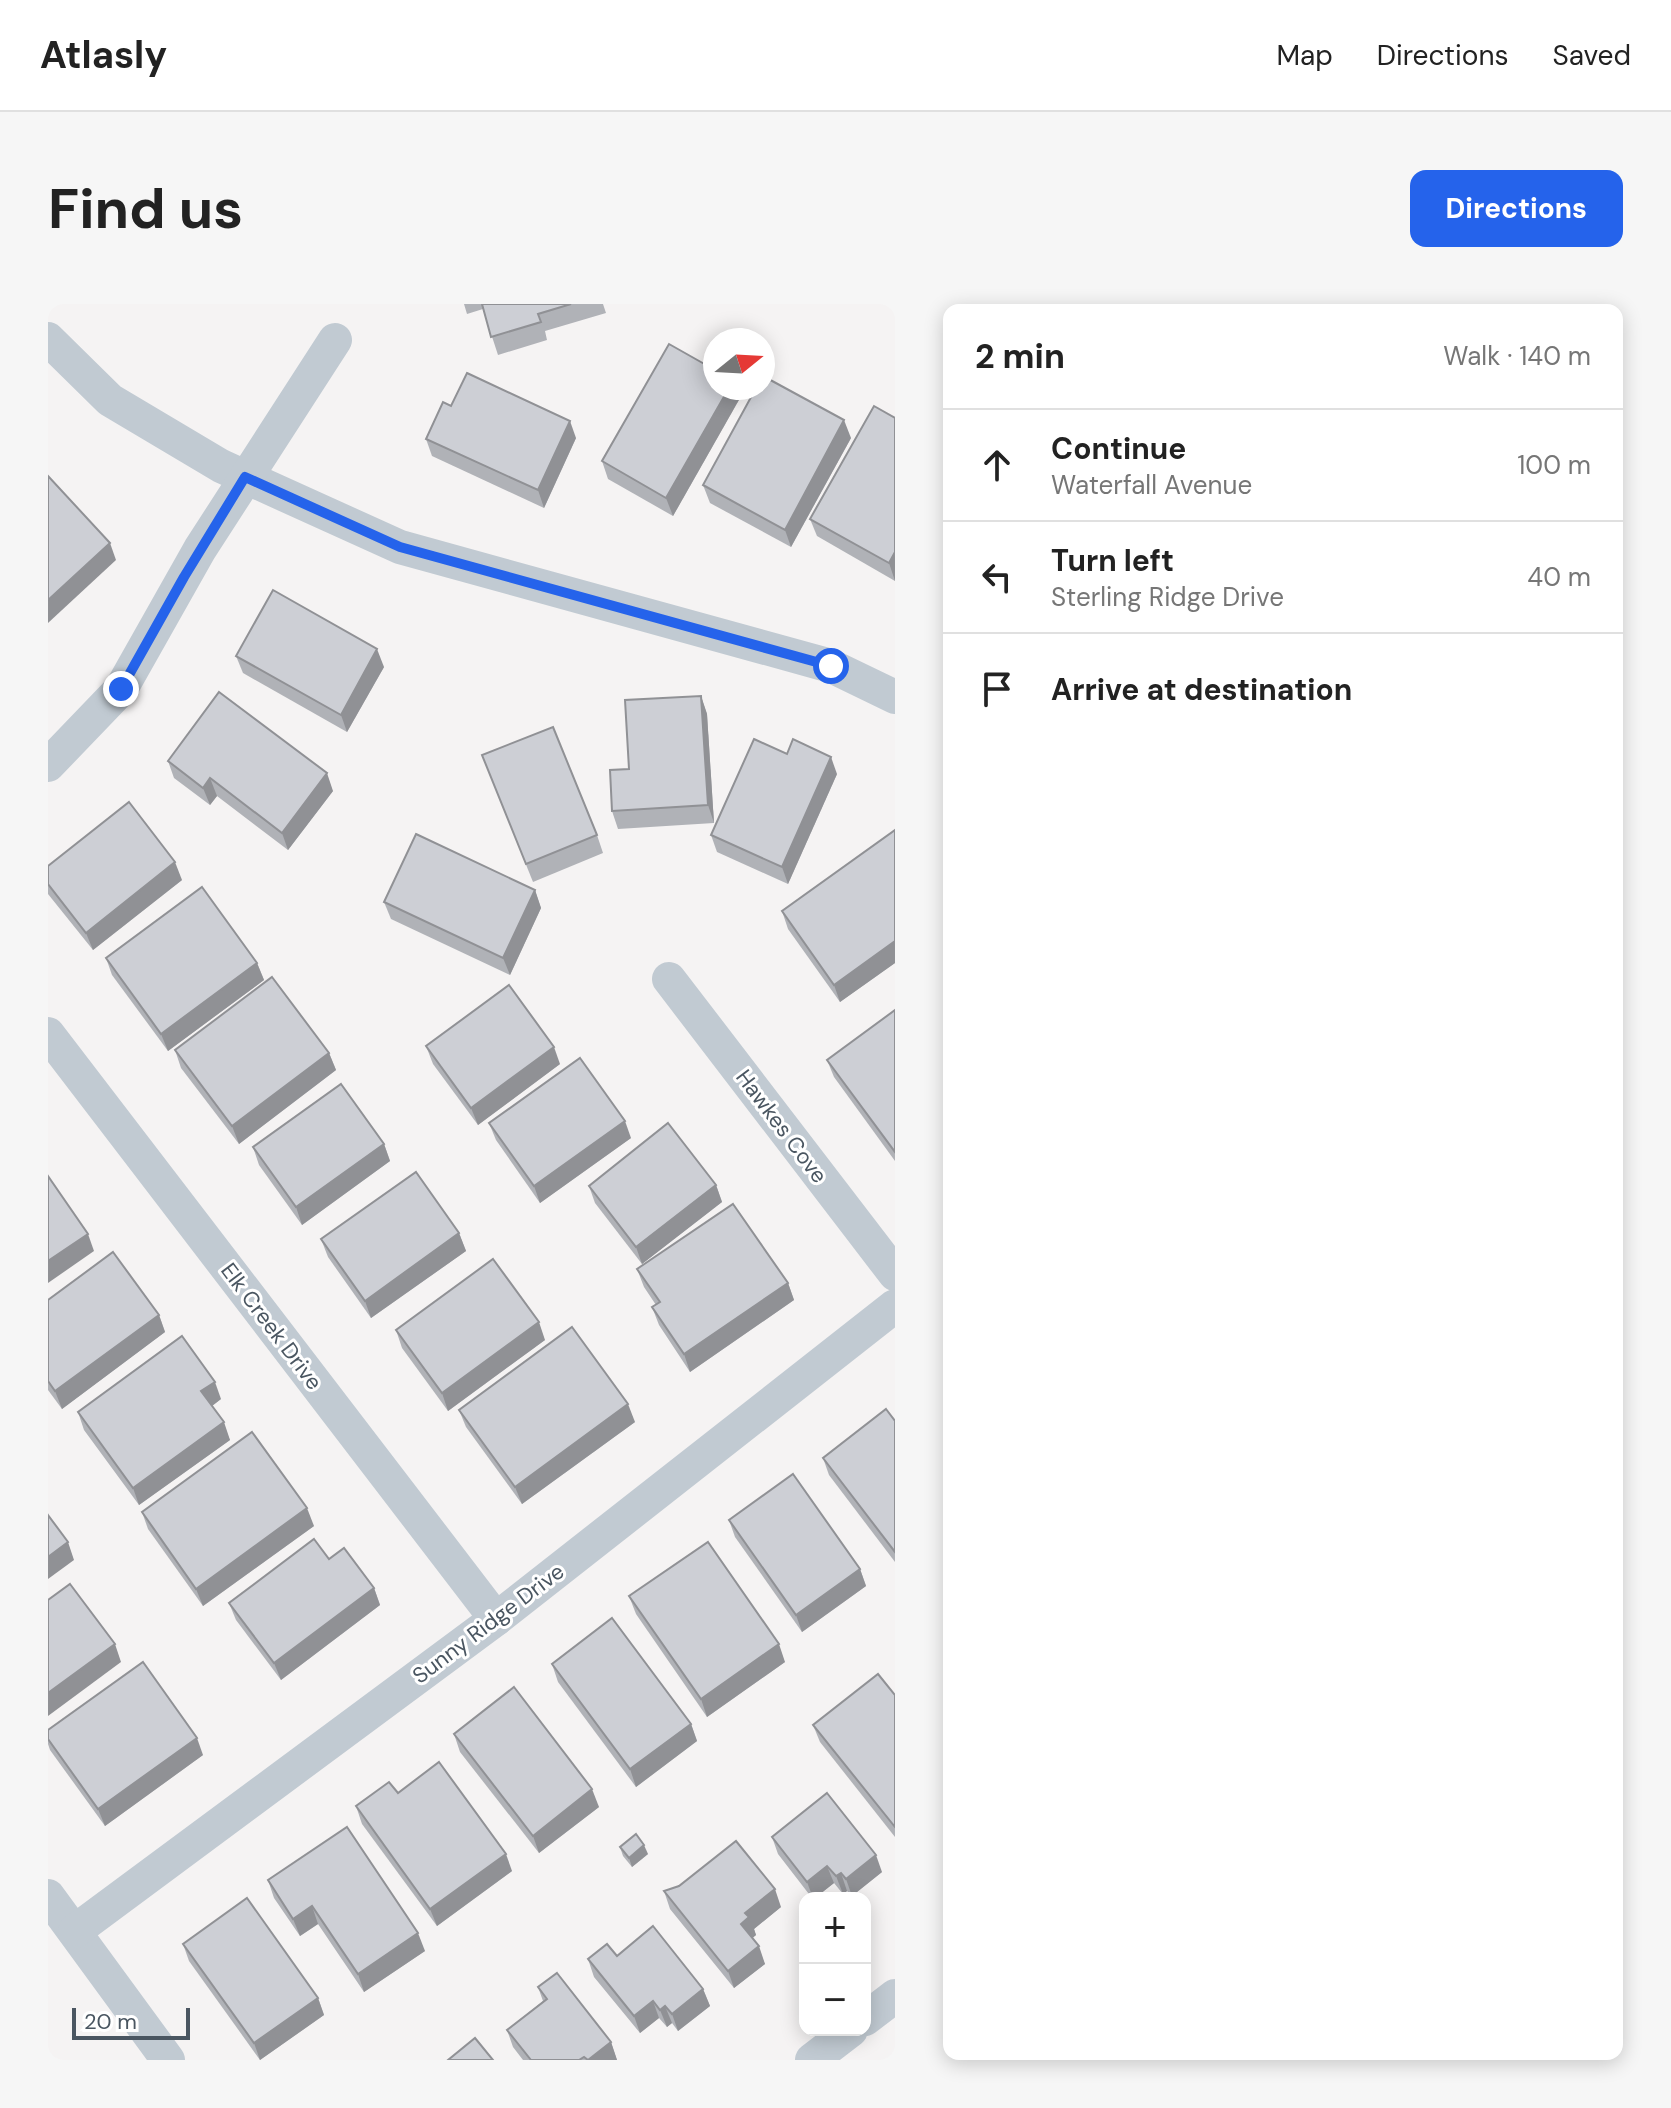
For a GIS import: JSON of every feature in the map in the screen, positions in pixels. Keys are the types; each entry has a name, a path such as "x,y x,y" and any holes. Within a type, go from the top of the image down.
{"street":[{"path":"48,339 110,400 221,466 400,547 831,666 895,697"},
{"path":"48,765 121,689 245,477 335,340"},
{"name":"Hawkes Cove","path":"669,979 895,1274"},
{"name":"Elk Creek Drive","path":"48,1034 496,1619"},
{"name":"Sunny Ridge Drive","path":"75,1931 496,1619 895,1306"},
{"path":"48,1896 168,2060"},
{"path":"871,2014 895,1996"},
{"path":"812,2060 843,2036"}],"building":[{"path":"482,304 571,304 538,314 541,322 491,337"},
{"path":"669,344 703,363 703,400 722,400 666,498 602,461"},
{"path":"467,373 570,421 538,490 426,439 443,402 451,406"},
{"path":"775,383 844,420 785,530 703,485 749,400 775,400"},
{"path":"874,406 895,418 895,552 889,563 810,519"},
{"path":"48,476 110,543 48,600"},
{"path":"273,590 377,649 341,715 236,656"},
{"path":"219,692 327,773 282,833 210,778 203,788 168,761"},
{"path":"701,696 708,805 612,811 610,770 629,769 625,700"},
{"path":"553,727 597,835 526,864 482,755"},
{"path":"754,739 787,754 793,739 831,757 782,867 711,835"},
{"path":"129,802 175,862 86,933 48,884 48,866"},
{"path":"895,830 895,941 834,985 782,911"},
{"path":"416,834 535,890 503,958 384,902"},
{"path":"202,887 257,963 161,1034 106,958"},
{"path":"272,977 329,1053 232,1126 175,1050"},
{"path":"509,985 554,1047 471,1108 426,1046"},
{"path":"895,1010 895,1152 827,1060"},
{"path":"580,1058 625,1121 534,1186 489,1123"},
{"path":"341,1084 384,1144 296,1207 253,1147"},
{"path":"668,1123 716,1185 636,1247 589,1186"},
{"path":"416,1172 459,1233 365,1301 321,1239"},
{"path":"48,1176 88,1234 48,1261"},
{"path":"733,1204 788,1283 684,1354 652,1307 660,1302 637,1269"},
{"path":"113,1252 159,1315 55,1391 48,1381 48,1300"},
{"path":"493,1259 539,1322 442,1393 396,1330"},
{"path":"572,1327 628,1404 515,1487 459,1410"},
{"path":"182,1336 215,1382 201,1391 224,1422 133,1488 78,1412"},
{"path":"886,1409 895,1421 895,1552 823,1458"},
{"path":"252,1432 307,1508 196,1589 142,1512"},
{"path":"793,1474 860,1569 796,1615 729,1520"},
{"path":"48,1515 68,1542 48,1557"},
{"path":"314,1539 329,1559 344,1548 374,1588 274,1663 229,1603"},
{"path":"708,1542 779,1644 701,1699 629,1596"},
{"path":"70,1584 115,1644 48,1693 48,1600"},
{"path":"612,1618 691,1724 630,1769 552,1664"},
{"path":"143,1662 197,1738 98,1809 48,1739 48,1730"},
{"path":"878,1674 895,1695 895,1827 813,1725"},
{"path":"514,1687 592,1789 533,1836 454,1734"},
{"path":"439,1762 506,1854 430,1909 356,1806 389,1782 398,1793"},
{"path":"827,1793 876,1855 846,1879 841,1873 836,1876 827,1866 807,1882 772,1837"},
{"path":"347,1827 418,1933 358,1974 312,1906 293,1919 268,1880"},
{"path":"636,1834 644,1845 629,1858 620,1847"},
{"path":"736,1841 775,1889 745,1913 749,1917 741,1924 759,1946 728,1971 664,1891 679,1886"},
{"path":"247,1898 318,1998 254,2043 183,1944"},
{"path":"653,1926 703,1989 672,2014 665,2006 660,2010 653,2001 634,2016 588,1959 607,1944 617,1956"},
{"path":"557,1973 611,2042 588,2060 584,2057 579,2060 531,2060 507,2030 547,1999 538,1987"},
{"path":"475,2038 493,2060 448,2060"}],"route":[{"path":"121,689 245,477 400,547 831,666"}]}
